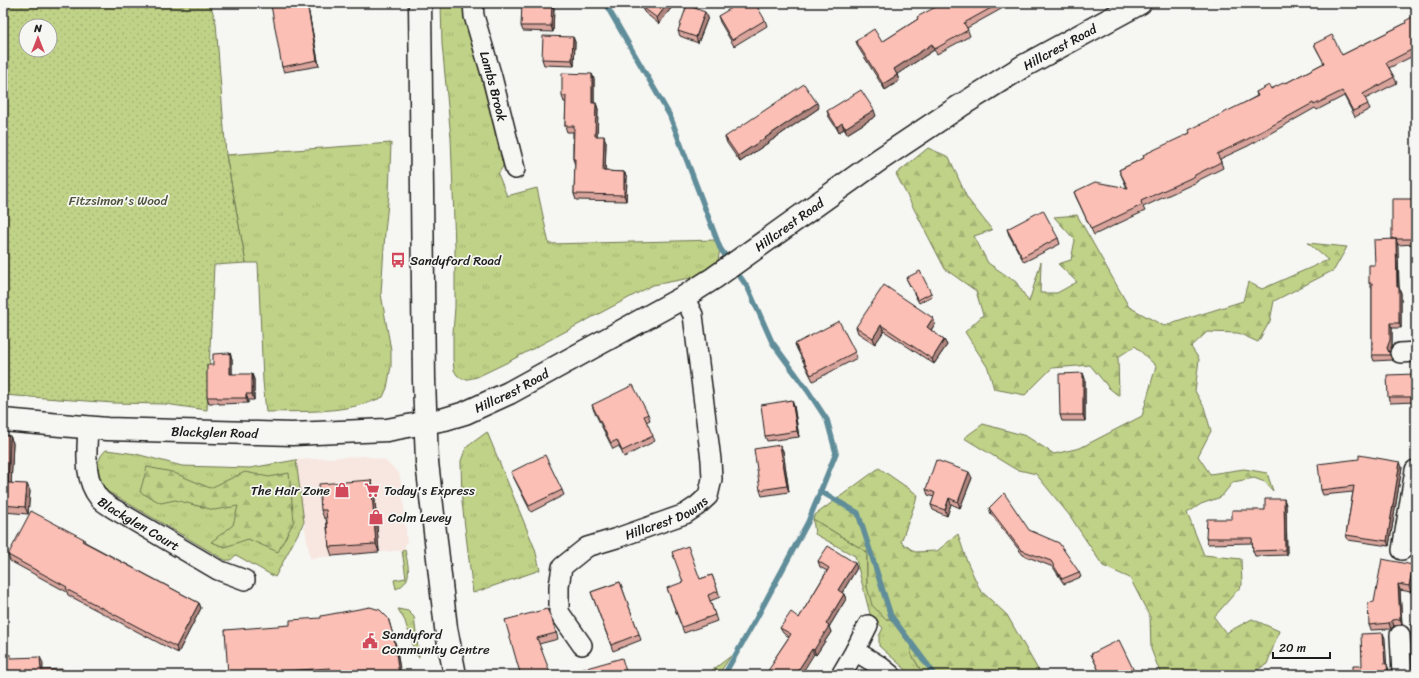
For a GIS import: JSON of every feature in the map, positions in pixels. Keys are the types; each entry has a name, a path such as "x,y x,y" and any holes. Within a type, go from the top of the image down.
{"street":[{"path":"420,3 422,222 427,462 446,628 455,675"},
{"name":"Lambs Brook","path":"472,3 474,16 492,77 515,169"},
{"name":"Hillcrest Road","path":"426,423 465,413 509,393 684,297 714,278 879,160 960,106 1023,66 1140,3"},
{"name":"Hillcrest Downs","path":"582,645 559,612 559,586 562,566 587,547 685,514 708,496 712,479 710,453 693,315 684,297"},
{"name":"Blackglen Road","path":"3,420 88,427 292,434 387,430 426,423"},
{"name":"Blackglen Court","path":"88,427 88,472 90,482 99,499 218,570 245,580"},
{"path":"1402,550 1412,512 1415,470"},
{"path":"841,675 868,625"},
{"path":"1400,635 1402,675"},
{"path":"855,651 880,666 891,675"}],"shaded area":[{"path":"364,456 384,460 399,473 402,487 407,544 405,544 405,550 310,558 296,460"}],"green space":[{"name":"Fitzsimon's Wood","path":"3,3 210,3 216,23 226,155 246,263 214,265 207,410 165,404 114,403 3,395"},
{"path":"441,3 463,3 466,24 504,152 504,163 498,174 507,196 537,188 549,244 717,240 720,248 718,261 696,277 653,285 477,377 462,379 457,375 454,370 453,359 455,247 451,138 442,44"},
{"path":"391,143 389,193 381,294 391,350 391,366 387,388 383,397 340,409 266,412 263,381 258,263 246,263 226,155"},
{"path":"928,148 949,157 967,198 992,230 974,236 988,263 1016,282 1029,302 1041,262 1040,293 1057,293 1077,282 1058,264 1071,260 1075,240 1054,217 1077,215 1129,307 1164,326 1243,301 1248,282 1262,289 1328,260 1308,243 1347,247 1334,270 1274,301 1270,321 1258,342 1238,333 1207,332 1191,347 1199,359 1195,391 1204,407 1211,431 1198,456 1210,474 1244,469 1267,473 1273,491 1265,482 1254,478 1233,482 1221,497 1201,504 1187,513 1204,555 1241,559 1242,585 1214,617 1226,633 1252,619 1279,631 1267,664 1248,675 1161,675 1151,649 1150,617 1130,578 1103,566 1070,516 1036,474 1015,469 964,438 983,424 1026,436 1054,454 1080,448 1142,416 1156,366 1135,346 1118,357 1119,396 1109,388 1090,365 1052,368 1025,395 994,389 988,368 965,332 983,315 976,291 945,269 896,174"},
{"path":"487,432 535,549 540,570 473,593 462,502 461,461 468,446"},
{"path":"106,450 136,454 182,466 250,468 296,460 304,522 275,577 236,555 229,560 225,560 107,491 101,482 98,470 99,460"},
{"path":"147,467 172,472 210,488 245,472 269,477 289,473 294,521 278,552 248,539 225,547 211,542 233,525 238,506 214,510 175,500 161,503 140,492"},
{"path":"879,468 918,495 901,542 915,552 937,551 958,534 966,559 980,590 1007,615 1041,675 924,675 911,654 911,642 895,619 885,619 872,605 867,587 867,552 813,519 815,515"},
{"path":"813,519 867,552 867,587 885,619 895,619 911,642 911,654 924,675 912,675 879,646 879,636 883,628 870,614 855,556 815,534"},
{"path":"402,550 405,550 408,577 402,586 396,589 394,580 406,578"},
{"path":"398,609 408,611 414,617 419,657 413,649 411,631 408,631 405,621"},
{"path":"731,656 718,675 706,675"}],"building":[{"path":"279,3 307,3 317,60 282,67 271,5"},
{"path":"522,3 552,3 551,26 521,26"},
{"path":"644,3 668,3 657,18 641,6"},
{"path":"740,3 755,3 765,20 732,40 718,16"},
{"path":"943,3 1000,3 964,23 968,30 935,49 932,44 894,69 897,75 883,84 856,41 874,29 882,42 918,19 917,17"},
{"path":"687,5 705,12 696,37 678,31"},
{"path":"1416,15 1416,55 1413,49 1386,63 1394,77 1363,94 1368,104 1353,111 1342,91 1314,105 1313,103 1246,140 1217,154 1221,162 1141,201 1142,205 1091,229 1074,192 1095,182 1128,188 1119,170 1144,158 1143,155 1190,133 1189,130 1258,96 1256,92 1269,85 1271,89 1285,82 1286,83 1324,63 1314,44 1332,35 1342,55 1406,23 1405,21"},
{"path":"543,36 573,37 572,60 542,59"},
{"path":"562,73 592,74 592,103 596,103 595,136 604,136 603,171 624,172 624,195 574,194 574,126 565,126 566,96 562,96"},
{"path":"804,84 817,103 738,156 725,137"},
{"path":"861,90 874,110 845,128 842,123 837,127 827,111"},
{"path":"1392,199 1416,199 1416,239 1392,239"},
{"path":"1043,210 1058,238 1022,257 1007,229"},
{"path":"1396,239 1397,287 1399,287 1399,323 1390,323 1390,340 1387,348 1390,355 1372,355 1372,283 1369,283 1369,265 1375,265 1374,240"},
{"path":"920,271 931,293 918,300 906,278"},
{"path":"884,285 933,318 927,327 944,340 932,359 881,325 873,338 856,327"},
{"path":"839,321 855,352 811,375 795,344"},
{"path":"230,353 230,374 252,374 252,394 246,394 246,398 207,397 207,365 213,365 213,354"},
{"path":"1083,373 1083,415 1060,415 1059,374"},
{"path":"1416,374 1416,397 1388,397 1387,375"},
{"path":"633,385 648,414 644,416 653,436 622,451 617,440 611,443 592,405"},
{"path":"792,400 797,431 765,436 761,405"},
{"path":"3,436 10,436 8,483 27,484 25,507 3,505"},
{"path":"780,445 787,486 760,490 754,449"},
{"path":"545,455 562,490 529,506 511,472"},
{"path":"1359,455 1400,462 1387,541 1346,535 1354,486 1321,490 1318,464 1359,459"},
{"path":"936,460 969,472 958,502 949,498 945,510 931,505 935,493 926,489"},
{"path":"371,480 376,544 329,547 326,510 321,510 319,484"},
{"path":"1004,493 1029,530 1059,543 1079,572 1062,579 1051,561 1021,550 989,508"},
{"path":"1265,499 1284,499 1285,550 1253,551 1252,538 1206,538 1207,519 1232,519 1232,510 1265,510"},
{"path":"31,511 84,539 82,541 199,603 176,647 66,589 67,587 8,555"},
{"path":"688,546 700,579 712,575 718,591 708,595 715,615 682,627 667,588 683,582 672,552"},
{"path":"828,546 855,563 838,590 844,594 826,624 829,626 814,650 812,649 795,675 765,675 791,634 780,628 791,612 799,618 829,568 818,561"},
{"path":"1382,559 1413,565 1409,586 1398,584 1400,619 1392,620 1389,623 1369,625 1368,603 1374,602"},
{"path":"620,582 639,634 611,645 591,592"},
{"path":"370,607 380,610 388,618 394,638 399,675 366,675 365,670 352,675 331,675 330,668 284,671 285,675 228,675 225,630 290,625 290,620 321,618 321,616"},
{"path":"547,609 556,633 537,638 551,675 521,675 505,620"},
{"path":"1416,623 1416,657 1414,658 1411,624"},
{"path":"1383,633 1385,664 1387,664 1388,675 1353,675 1353,666 1362,666 1361,634"},
{"path":"1119,640 1136,675 1101,675 1091,654"},
{"path":"3,655 11,655 11,658 40,657 41,670 63,669 63,675 3,675"},
{"path":"622,658 627,675 562,675"}],"waterway":[{"path":"605,3 670,116 720,248 729,261"},
{"path":"724,675 808,522 836,453 827,420 772,342 748,288 734,268"},
{"path":"820,491 858,513 891,616 935,675"}],"place":[{"name":"Sandyford Road","path":"398,260"},
{"name":"The Hair Zone","path":"342,490"},
{"name":"Today's Express","path":"372,490"},
{"name":"Colm Levey","path":"376,517"},
{"name":"Sandyford Community Centre","path":"370,641"}]}
